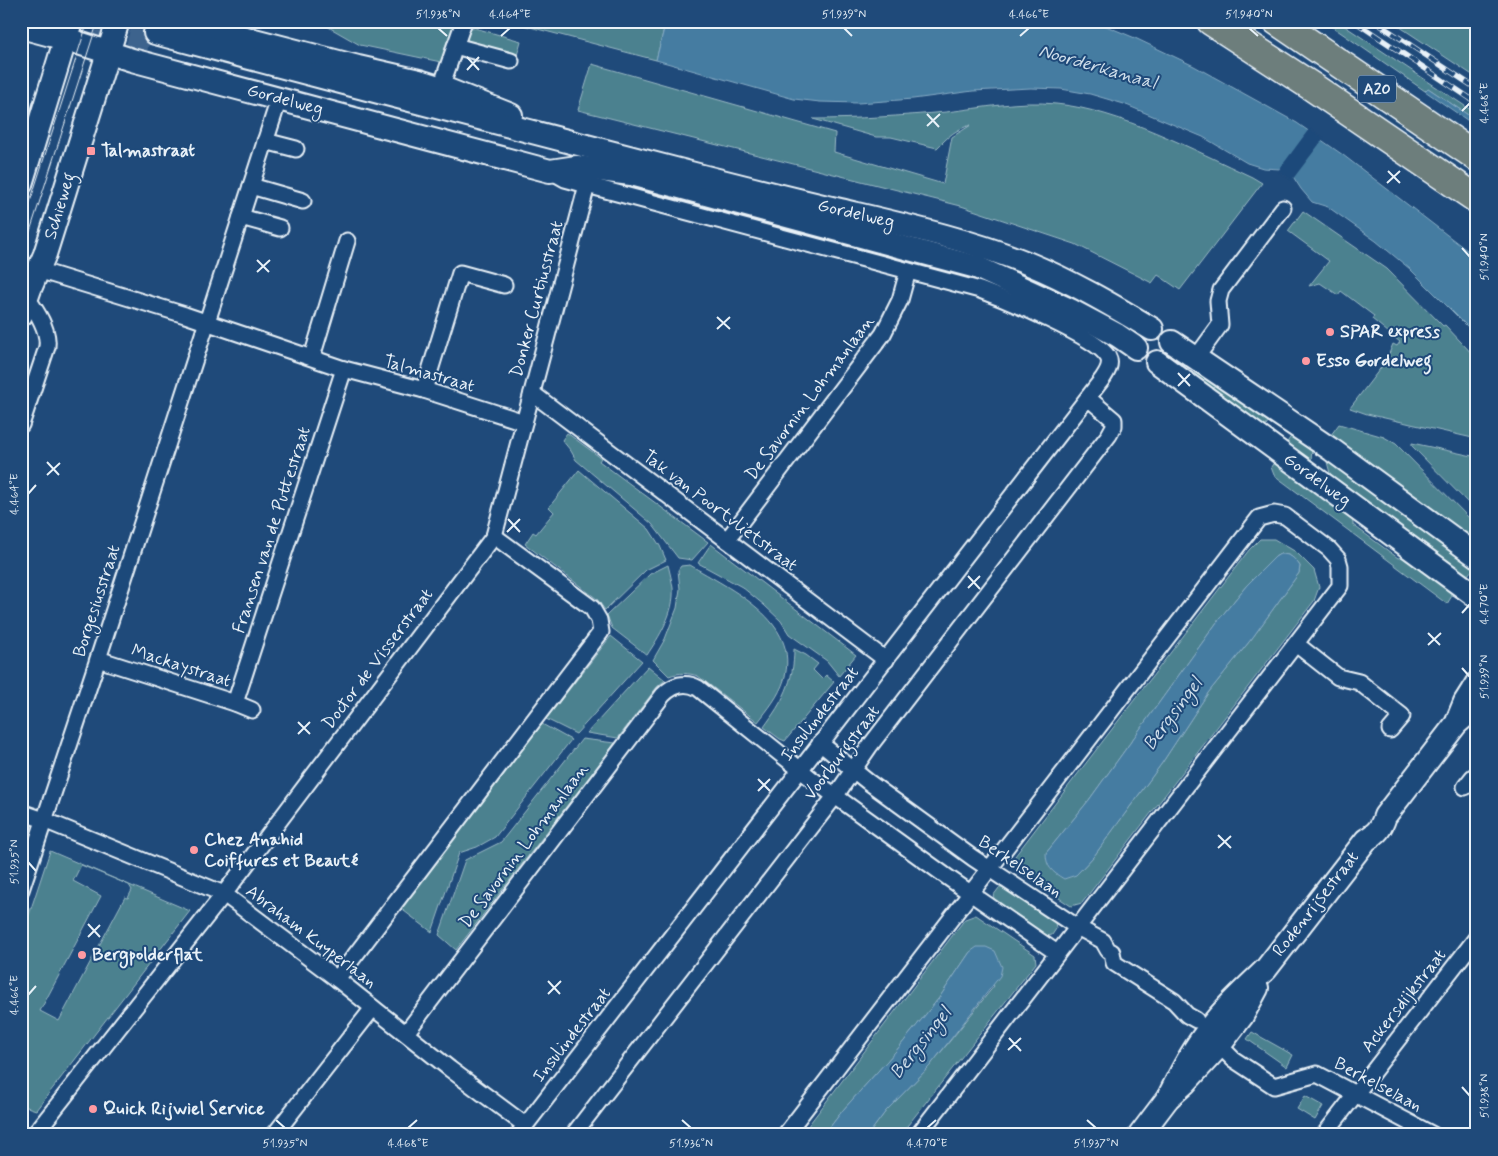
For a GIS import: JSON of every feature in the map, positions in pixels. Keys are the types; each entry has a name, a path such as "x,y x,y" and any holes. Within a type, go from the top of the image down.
{"highway":[{"name":"A20","path":"1211,21 1311,86 1477,199"},
{"name":"A20","path":"1277,21 1477,157"}],"main road":[{"name":"Schieweg","path":"23,309 46,272 45,254 118,21"},
{"name":"Gordelweg","path":"181,21 440,87 538,124 546,136"},
{"name":"Gordelweg","path":"21,27 69,30 108,53 550,171 577,167 631,174 976,267 1070,310 1136,348"},
{"path":"21,184 69,30"},
{"name":"Gordelweg","path":"631,174 618,166 604,162 508,139 153,38 776,195 892,222 985,249 1062,279 1108,303 1152,330"},
{"name":"Gordelweg","path":"1172,342 1332,450 1477,556"},
{"name":"Gordelweg","path":"1157,362 1477,597"},
{"name":"Rodenrijsestraat","path":"1456,724 1464,702 1477,683"},
{"name":"Rodenrijsestraat","path":"1140,1135 1168,1098 1193,1050 1266,969 1366,840 1376,834 1381,828 1384,816 1456,724 1477,706"}],"street":[{"path":"440,87 464,21"},
{"path":"455,46 511,60"},
{"name":"Borgesiusstraat","path":"21,890 98,659 279,98"},
{"path":"265,141 296,149"},
{"name":"Gordelweg","path":"550,171 565,179 586,185 968,286 1015,304 1081,337 1102,350 1110,362"},
{"name":"Donker Curtiusstraat","path":"524,422 586,185"},
{"path":"251,186 303,201"},
{"path":"1196,358 1220,325 1218,301 1221,290 1283,208"},
{"path":"241,217 280,228"},
{"path":"312,358 347,241"},
{"name":"De Savornin Lohmanlaan","path":"727,540 883,334 900,300 908,271"},
{"name":"Talmastraat","path":"46,272 344,369 424,390 524,422"},
{"path":"424,390 460,273 504,285"},
{"name":"Schieweg","path":"21,425 48,339 32,305 23,309"},
{"name":"Insulindestraat","path":"522,1130 788,787 800,768 886,660 1088,398 1106,374 1110,362"},
{"name":"Fransen van de Puttestraat","path":"235,703 344,369"},
{"name":"Tak van Poortvlietstraat","path":"532,392 886,660"},
{"name":"Voorburgstraat","path":"573,1135 836,795 869,747 1112,430 1115,422 1113,418 1088,398"},
{"name":"Doctor de Visserstraat","path":"34,1135 224,894 494,536 524,422"},
{"path":"785,1135 1260,518 1264,515 1274,514 1285,516 1329,549 1338,559 1340,586 918,1135"},
{"path":"337,979 601,632 599,620 592,608 494,536"},
{"path":"1296,644 1338,677 1359,682 1402,716 1390,730"},
{"name":"Mackaystraat","path":"98,659 252,710"},
{"name":"De Savornin Lohmanlaan","path":"406,1033 669,689 686,684 698,688 800,768"},
{"name":"Berkelselaan","path":"820,743 854,771 989,869 1076,927 1103,941 1108,950 1112,952 1114,963 1174,1001 1240,1064 1274,1086 1317,1074 1432,1135"},
{"path":"800,768 971,893 1057,953"},
{"name":"Abraham Kuyperlaan","path":"21,812 224,894 406,1033 522,1130"},
{"name":"Ackersdijkstraat","path":"1324,1135 1477,937"},
{"path":"274,1135 373,1008"}],"green space":[{"path":"318,21 450,21 521,41 516,59 447,41 441,62 360,45"},
{"path":"507,21 666,21 656,60"},
{"path":"1324,21 1337,21 1477,114 1477,121 1428,88 1425,91"},
{"path":"1391,21 1477,21 1477,78"},
{"path":"592,64 835,133 834,152 943,184 952,137 971,125 952,134 937,148 891,137 876,137 813,119 912,115 1015,104 1056,104 1105,114 1130,123 1181,144 1262,183 1180,290 1158,275 1152,283 1075,244 961,206 578,110"},
{"path":"1303,211 1387,269 1477,359 1477,439 1367,414 1350,408 1386,361 1393,344 1397,346 1400,342 1372,319 1374,316 1341,291 1338,295 1320,283 1309,286 1329,261 1288,231"},
{"path":"1200,369 1272,417 1262,432 1188,378"},
{"path":"1339,424 1384,437 1396,444 1477,526 1477,549 1328,439"},
{"path":"1294,432 1312,445 1311,463 1284,447"},
{"path":"567,433 601,458 599,461 708,542 692,560 678,558 652,524 576,460 562,440"},
{"path":"1412,443 1477,457 1477,512 1412,446"},
{"path":"1326,458 1477,565 1463,580 1331,477"},
{"path":"1276,459 1352,513 1353,525 1398,558 1410,556 1456,589 1447,604 1274,475 1271,467"},
{"path":"579,470 649,529 666,560 646,570 605,610 597,599 525,544 533,532 536,534 554,512 549,507"},
{"path":"1260,539 1274,539 1296,552 1314,570 1319,587 1314,601 1082,903 1071,906 1017,870 1015,856 1249,550","holes":["1280,554 1292,557 1300,566 1299,573 1253,637 1208,693 1162,763 1094,856 1076,875 1046,853 1089,800 1220,618 1247,585"]},
{"path":"711,544 856,655 839,676 827,661 789,634 781,621 742,587 698,563"},
{"path":"668,565 673,588 669,615 647,655 612,628 607,615 650,574"},
{"path":"690,565 742,596 759,609 773,624 783,641 787,659 784,680 776,697 758,722 698,676 684,673 669,676 653,660 665,639 677,608 680,589 678,570 681,566"},
{"path":"611,636 642,661 576,734 546,719"},
{"path":"794,649 818,664 813,670 822,679 826,675 834,682 785,741 764,727 782,700 790,681"},
{"path":"648,666 665,680 657,687 618,738 587,733"},
{"path":"542,724 571,740 495,837 477,847 459,853 432,932 400,908"},
{"path":"582,739 615,743 456,950 439,935 465,860 501,842"},
{"path":"50,851 190,911 36,1110 21,1105 21,939","holes":["81,865 129,885 132,890 128,898 125,897 59,1021 40,1011 101,896 73,881"]},
{"path":"999,888 1004,888 1055,922 1056,929 1052,935 1046,936 996,902 993,896"},
{"path":"976,915 1035,955 1036,963 900,1135 868,1135 886,1111 929,1067 994,986 970,952 939,998 896,1051 843,1110 824,1135 801,1135 965,919"},
{"path":"1252,1032 1293,1055 1287,1067 1247,1039"},
{"path":"1305,1096 1323,1106 1315,1120 1297,1109"}],"water":[{"name":"Noorderkanaal","path":"666,21 1094,21 1194,66 1297,123 1343,155 1477,258 1477,336 1410,269 1376,241 1328,207 1312,202 1292,175 1280,169 1263,168 1247,163 1203,137 1124,104 1090,94 1061,89 1031,88 973,91 913,99 858,103 794,99 656,60"},
{"path":"1428,88 1477,121 1477,127 1425,91"},
{"name":"Bergsingel","path":"1280,554 1294,559 1300,566 1299,573 1253,637 1208,693 1162,763 1094,856 1076,875 1064,879 1056,874 1050,869 1046,853 1089,800 1220,618 1247,585"},
{"name":"Bergsingel","path":"977,947 986,947 995,951 1002,967 1000,976 929,1067 886,1111 868,1135 824,1135 843,1110 896,1051 939,998 970,952"}],"pier":[{"path":"1309,129 1324,138 1292,180 1278,171"}],"tunnel":[{"path":"64,21 152,44"}],"tram line":[{"path":"21,230 88,21"},
{"path":"21,259 98,21"}],"railway":[{"path":"1354,21 1477,103"},
{"path":"1374,21 1477,89"}],"place":[{"name":"Talmastraat","path":"91,151"},
{"name":"SPAR express","path":"1330,332"},
{"name":"Esso Gordelweg","path":"1306,361"},
{"name":"Chez Anahid Coiffures et Beauté","path":"194,850"},
{"name":"Bergpolderflat","path":"82,955"},
{"name":"Quick Rijwiel Service","path":"93,1109"}]}
